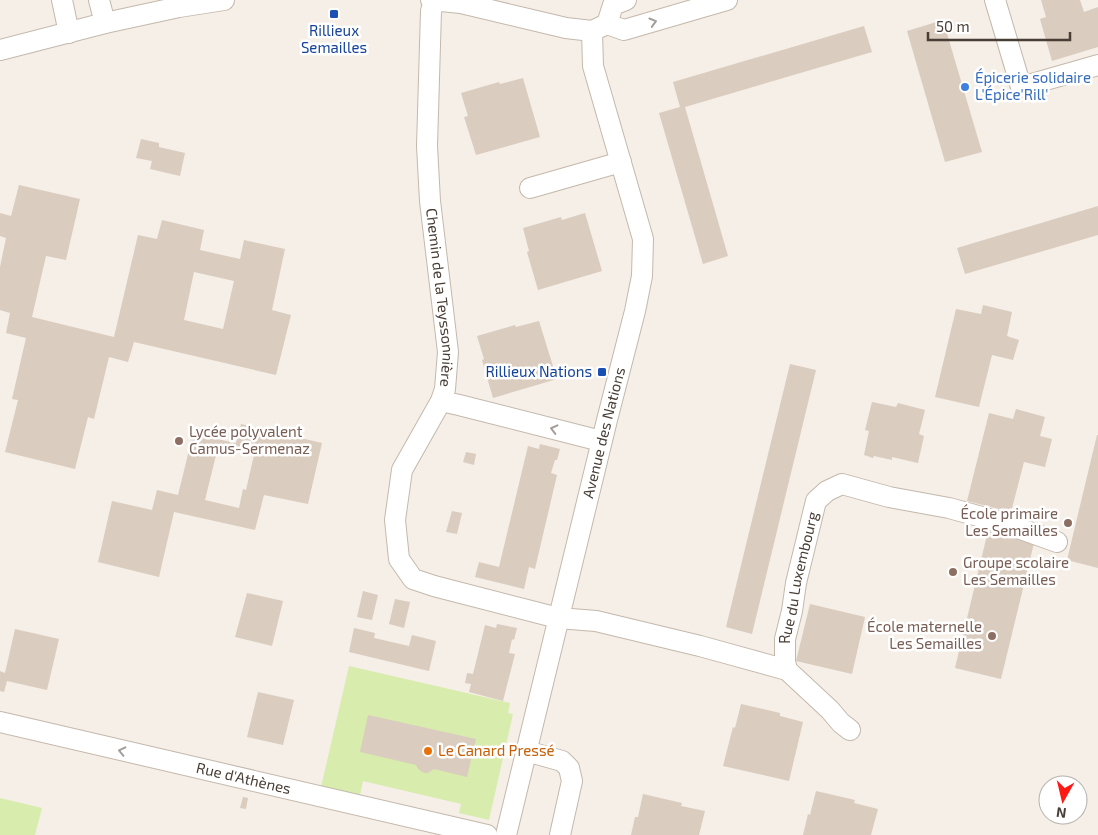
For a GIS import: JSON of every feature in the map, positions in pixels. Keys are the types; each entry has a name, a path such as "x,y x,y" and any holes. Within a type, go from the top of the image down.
{"street":[{"path":"62,0 69,33"},
{"path":"99,0 105,23"},
{"path":"0,50 105,23 179,7 224,0"},
{"path":"433,0 461,4 566,28 600,27 624,30 727,0"},
{"name":"Chemin de la Teyssonnière","path":"433,0 431,11 427,146 430,201 448,352 445,389 441,402 402,470 395,520 399,559 413,579 558,618"},
{"path":"600,27 613,5 626,0"},
{"path":"995,0 1021,87 1098,65"},
{"name":"Avenue des Nations","path":"506,835 642,276 643,239 593,66 600,27"},
{"path":"530,188 621,162"},
{"path":"441,402 601,441"},
{"name":"Rue du Luxembourg","path":"787,670 785,639 796,583 816,501 827,491 842,484 889,497 949,508 1004,523 1058,542"},
{"path":"558,618 596,621 700,646 787,670 850,730"},
{"name":"Rue d'Athènes","path":"0,722 487,835"},
{"path":"526,751 562,761 569,768 572,781 560,835"}],"green space":[{"path":"349,666 510,703 508,713 513,714 489,820 459,813 461,804 363,781 360,795 321,787"},
{"path":"0,798 42,808 35,835 0,835"}],"building":[{"path":"1041,0 1080,0 1084,12 1098,7 1098,47 1052,61 1040,19 1046,17"},
{"path":"943,20 982,152 945,162 907,31"},
{"path":"864,26 872,52 685,107 728,256 703,264 659,113 680,107 673,82"},
{"path":"523,78 540,137 476,155 464,117 468,116 461,93 499,82 500,84"},
{"path":"141,139 159,143 159,147 185,153 180,176 150,169 152,161 136,158"},
{"path":"19,185 80,199 66,260 46,256 32,317 114,337 138,235 157,239 162,220 204,230 200,250 240,259 244,240 285,249 272,310 291,315 276,375 134,342 128,362 109,357 94,419 88,417 75,469 5,452 18,400 12,399 26,338 6,333 10,313 0,310 0,267 6,238 0,236 0,213 11,216","holes":["194,272 234,281 223,329 184,320"]},
{"path":"1098,206 1098,235 965,274 957,248"},
{"path":"585,213 602,271 538,290 527,252 529,251 523,228 561,217 562,220"},
{"path":"983,305 1012,312 1007,336 1019,340 1013,360 992,355 979,407 935,397 956,309 981,314"},
{"path":"539,321 557,379 493,398 477,336 515,325 516,327"},
{"path":"790,364 816,370 752,634 726,627"},
{"path":"872,402 896,407 898,403 925,410 919,434 924,436 918,463 892,457 892,460 864,455 869,431 865,430"},
{"path":"1016,409 1045,417 1040,436 1052,439 1045,467 1024,462 1011,512 967,501 989,413 1013,419"},
{"path":"241,424 322,443 308,504 264,495 255,530 174,512 159,577 98,562 112,501 152,510 157,490 178,495 193,434 236,443","holes":["218,447 254,455 246,490 243,489 239,508 205,500"]},
{"path":"1098,435 1098,568 1067,560"},
{"path":"540,444 560,449 551,473 557,475 535,569 529,567 524,589 475,577 479,562 499,567 528,446 539,449"},
{"path":"466,452 476,454 474,465 463,462"},
{"path":"452,511 462,513 457,534 446,532"},
{"path":"988,531 1034,543 1001,679 955,668"},
{"path":"363,591 378,595 372,620 357,617"},
{"path":"247,593 283,601 272,646 235,637"},
{"path":"395,599 410,602 404,628 389,624"},
{"path":"810,604 865,617 852,674 796,661"},
{"path":"497,624 517,628 509,653 515,654 503,701 469,692 471,684 465,683 467,673 473,674 485,625 496,628"},
{"path":"354,628 375,633 374,638 409,646 412,635 436,641 429,671 349,652"},
{"path":"15,629 59,639 47,690 7,681 4,692 0,691 0,671 5,673"},
{"path":"258,692 294,700 283,745 247,737"},
{"path":"741,704 780,713 780,716 803,722 789,781 723,766"},
{"path":"368,715 476,739 467,777 434,769 424,773 416,765 360,752"},
{"path":"816,791 855,800 854,803 878,809 871,835 803,835"},
{"path":"643,794 682,803 681,806 705,811 699,835 631,835 635,817 638,817"},
{"path":"243,797 248,798 246,809 240,808"}],"place":[{"name":"Rillieux Semailles","path":"334,14"},
{"name":"Épicerie solidaire L'Épice'Rill'","path":"965,87"},
{"name":"Rillieux Nations","path":"602,372"},
{"name":"Lycée polyvalent Camus-Sermenaz","path":"179,441"},
{"name":"École primaire Les Semailles","path":"1068,523"},
{"name":"Groupe scolaire Les Semailles","path":"953,572"},
{"name":"École maternelle Les Semailles","path":"992,636"},
{"name":"Le Canard Pressé","path":"428,751"}]}
